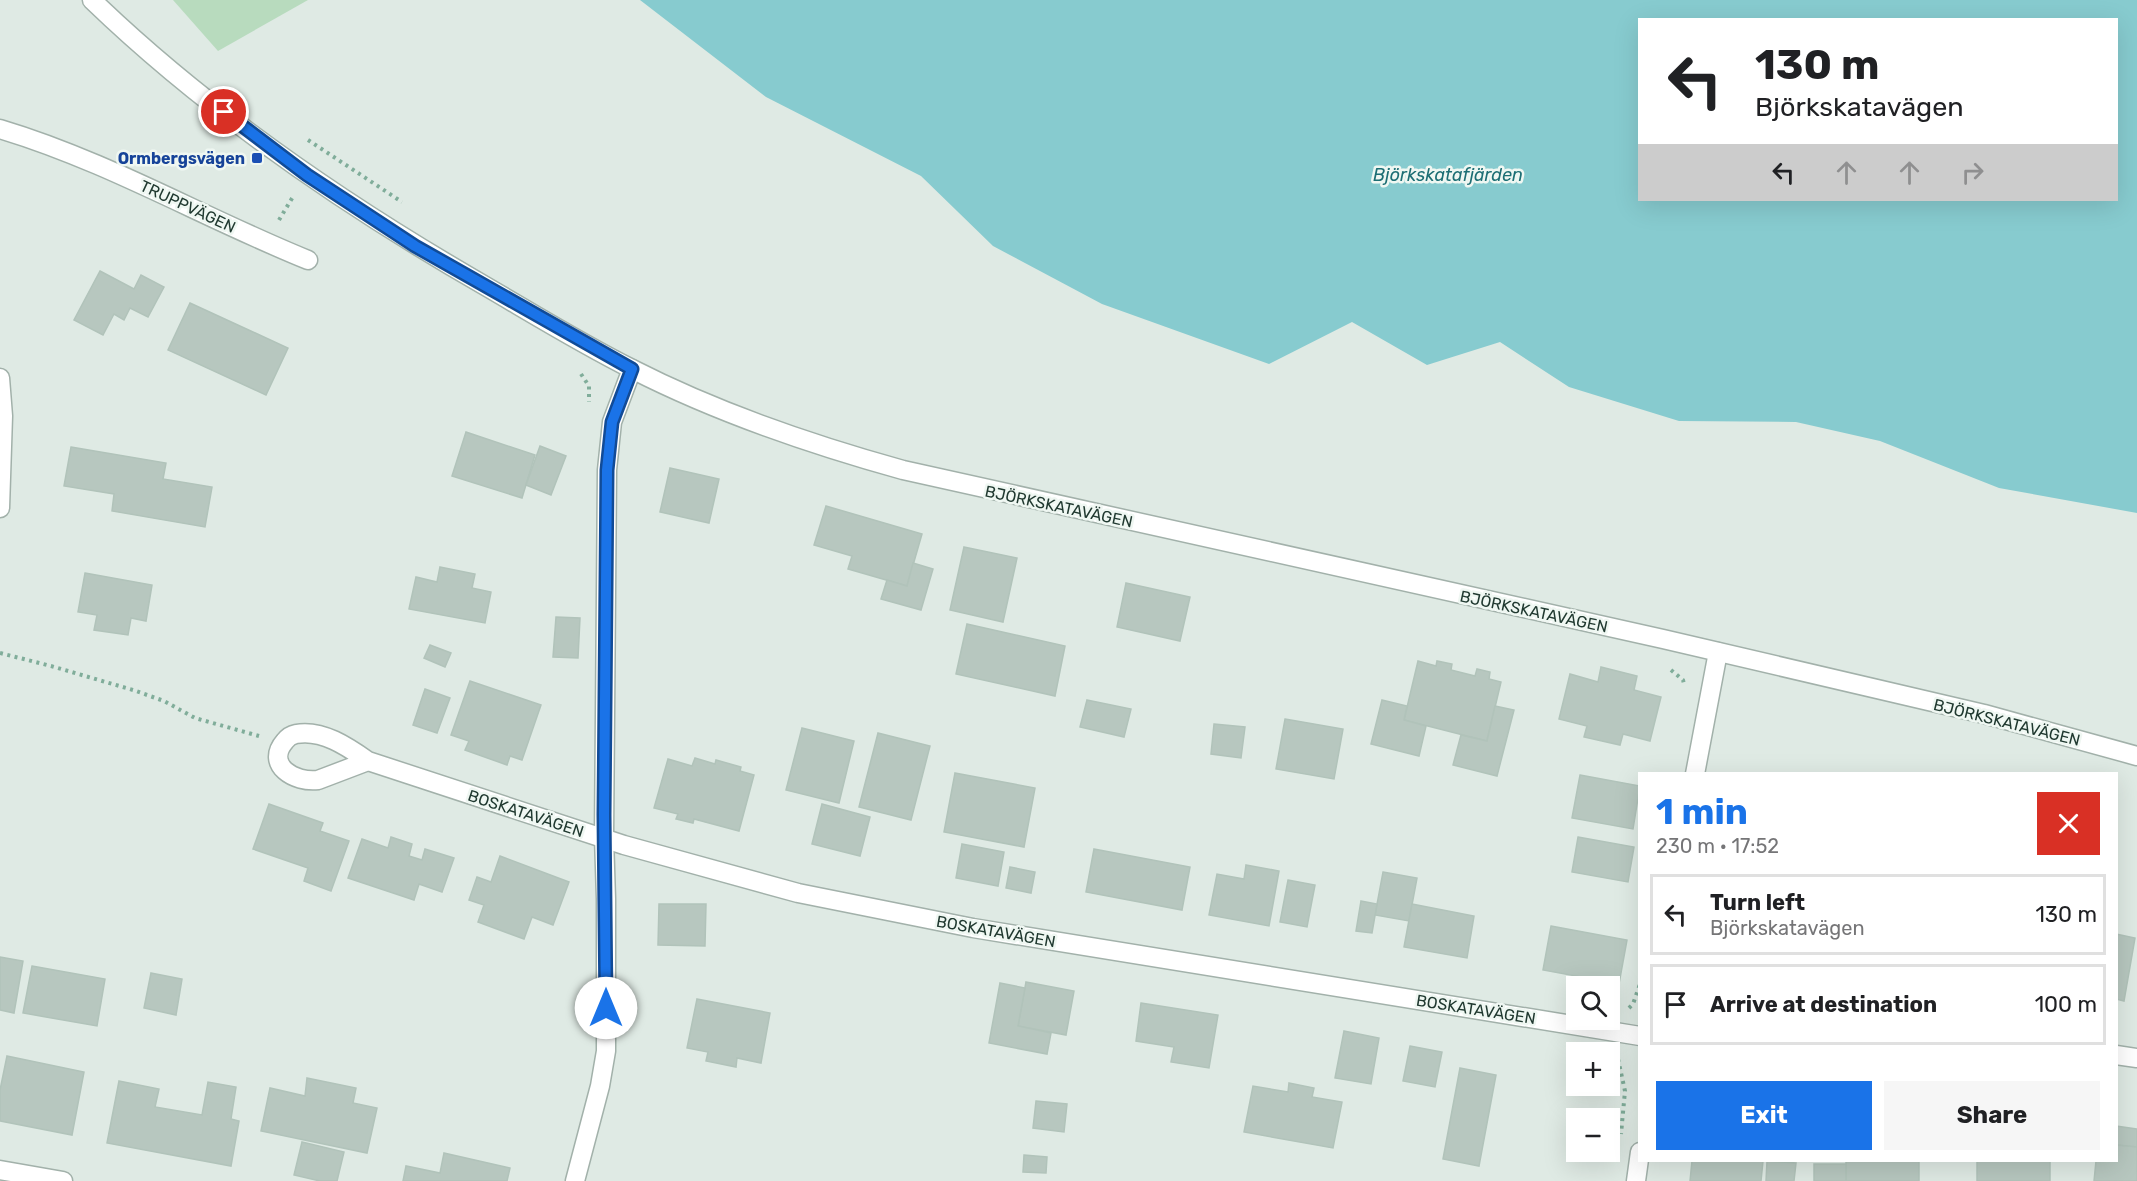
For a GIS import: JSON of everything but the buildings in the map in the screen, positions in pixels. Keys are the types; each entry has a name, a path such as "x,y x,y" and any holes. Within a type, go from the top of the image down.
{"street":[{"name":"BJÖRKSKATAVÄGEN","path":"92,0 157,58 224,112 307,175 415,246 632,369 737,417 829,450 903,470 1663,639 1984,714 2137,756"},
{"name":"TRUPPVÄGEN","path":"0,129 84,158 266,243 308,260"},
{"path":"575,1181 600,1086 606,1051 604,837 607,470 612,422 632,369"},
{"path":"0,378 3,416 0,508"},
{"path":"1695,772 1718,652"},
{"name":"BOSKATAVÄGEN","path":"288,737 296,734 309,734 334,740 368,761 551,822 624,845 798,893 973,928 1631,1035"},
{"path":"288,737 279,748 278,756 281,766 287,773 302,780 318,780 368,761"},
{"path":"2118,1055 2137,1058"},
{"path":"1636,1181 1639,1162"},
{"path":"0,1170 63,1181"}],"path":[{"path":"304,137 411,209"},
{"path":"266,243 307,175"},
{"path":"1663,639 1659,658 1683,680 1685,688"},
{"path":"0,654 133,690 164,701 195,718 262,737 288,737"},
{"path":"1621,1136 1625,1091 1622,1073 1617,1062 1631,1035 1626,1011 1633,1004 1638,990"}],"green space":[{"path":"173,0 308,0 218,51"}],"water":[{"name":"Björkskatafjärden","path":"640,0 2137,0 2137,513 1999,488 1880,441 1796,422 1679,421 1569,387 1500,342 1427,365 1352,322 1269,364 1102,304 993,246 921,176 766,97"}],"place":[{"name":"Ormbergsvägen","path":"257,158"}],"route":[{"path":"224,112 307,175 415,246 632,369 612,422 607,470 604,815 606,1008"}]}
